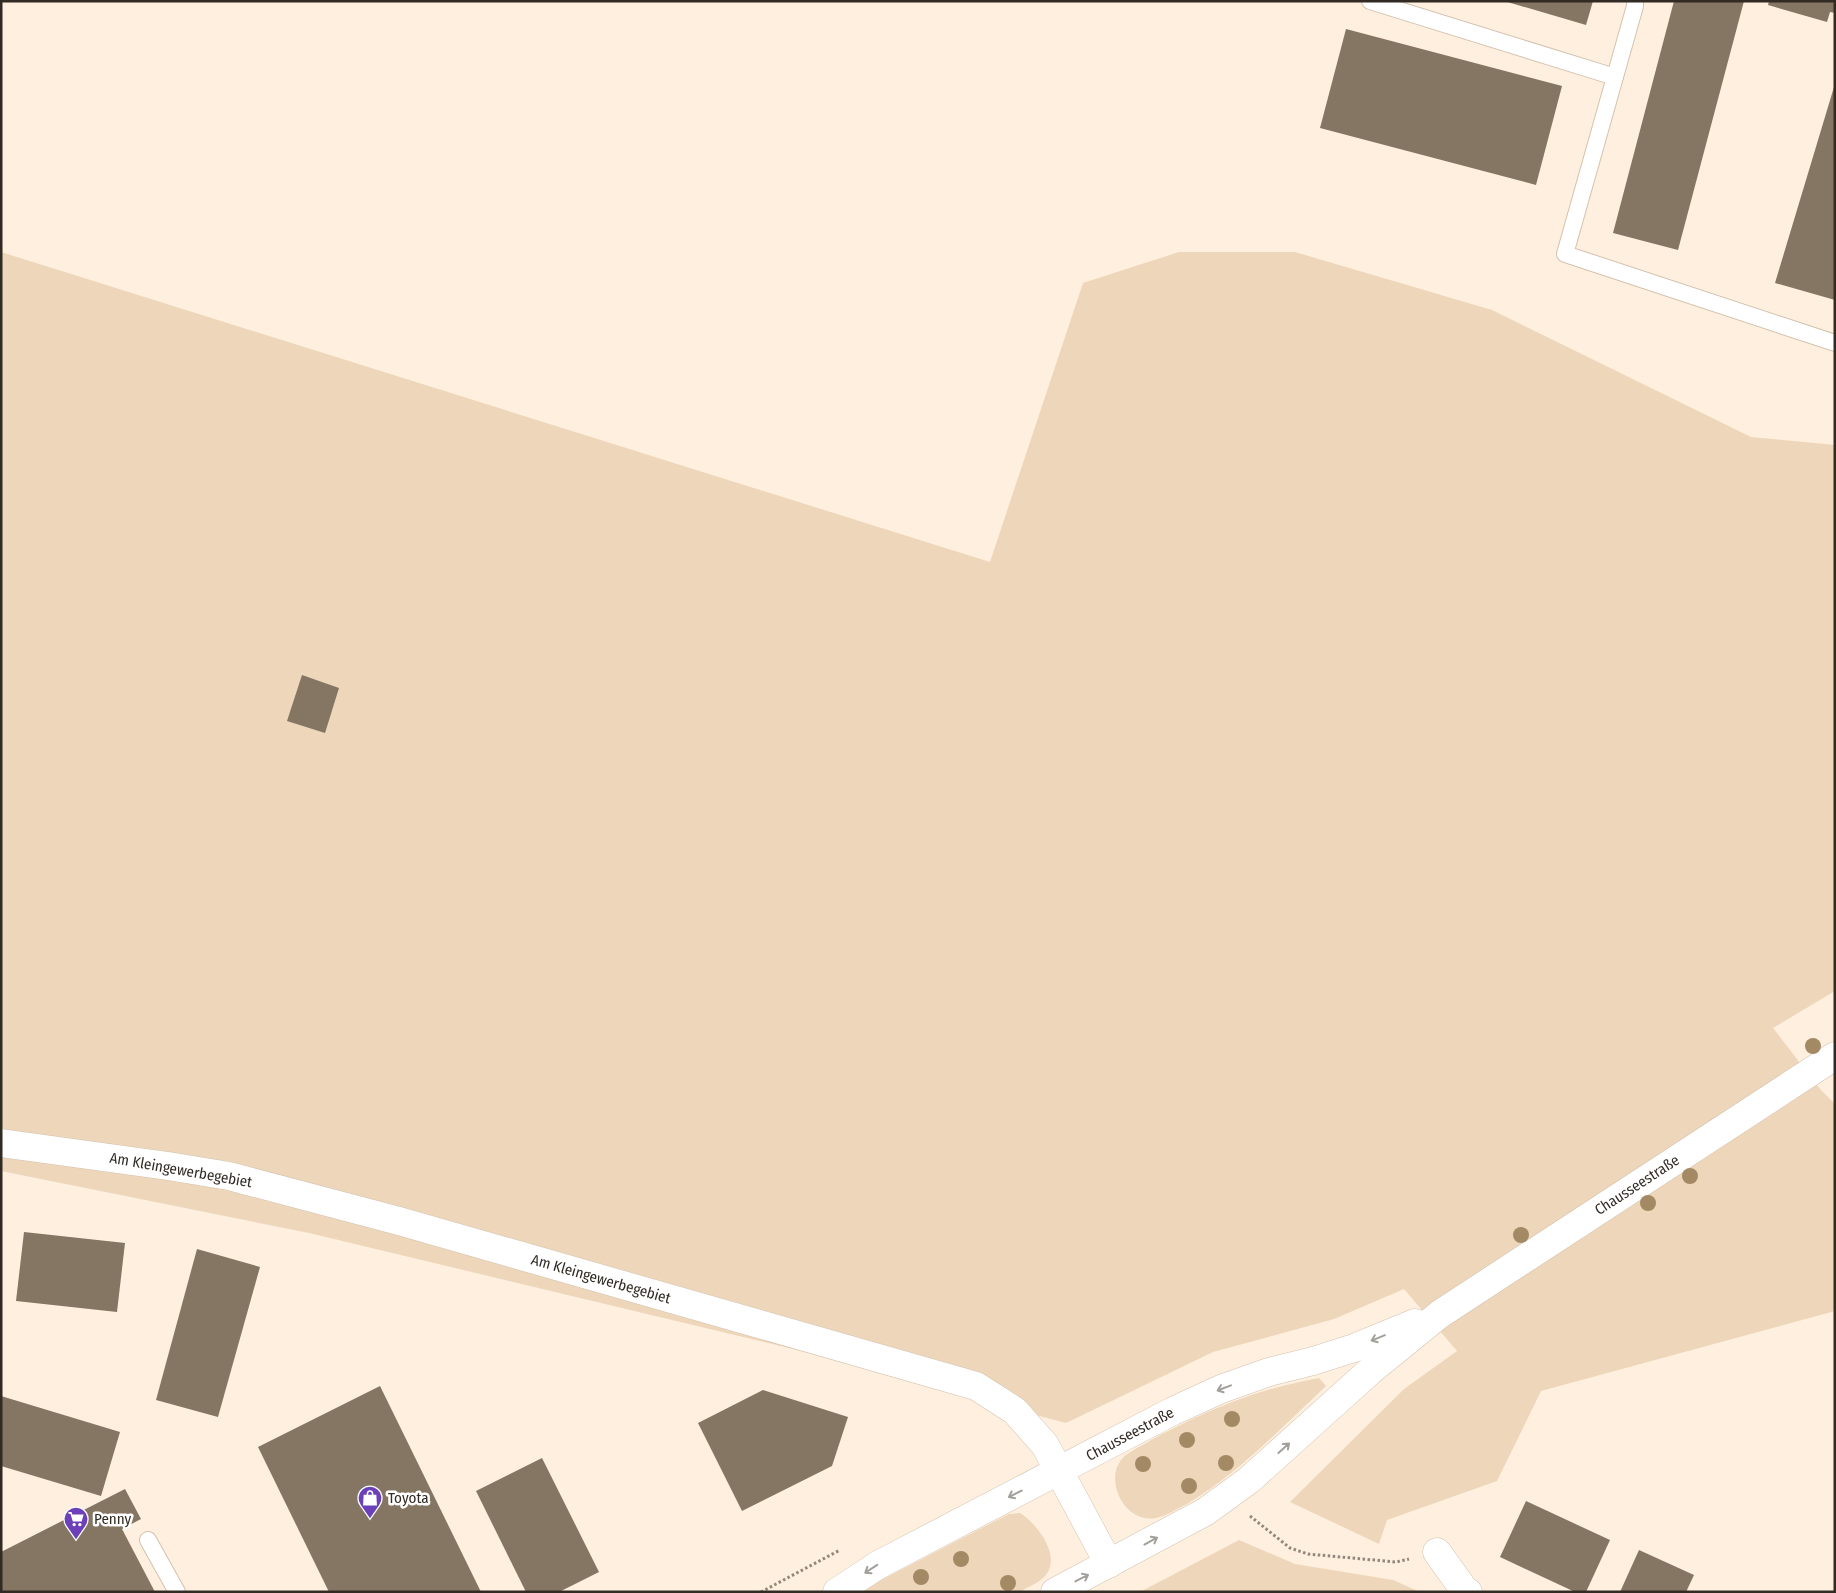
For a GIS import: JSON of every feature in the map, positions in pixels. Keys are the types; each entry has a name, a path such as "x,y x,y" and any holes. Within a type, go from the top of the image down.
{"street":[{"name":"Chausseestraße","path":"1055,1592 1205,1512 1249,1480 1370,1371 1440,1314 1835,1056"},
{"name":"Am Kleingewerbegebiet","path":"1,1143 159,1164 228,1176 399,1221 976,1386 1015,1411 1045,1445 1109,1564"},
{"name":"Chausseestraße","path":"837,1592 878,1565 1173,1411 1221,1389 1269,1372 1354,1348 1440,1314"},
{"path":"1437,1552 1465,1591 1468,1592"}],"lane":[{"path":"1370,1 1615,77"},
{"path":"1635,1 1565,254 1835,343"},
{"path":"148,1540 177,1592"}],"path":[{"path":"1242,1521 1256,1510"},
{"path":"1250,1516 1290,1548 1308,1554 1396,1562 1437,1552"}],"shaded area":[{"path":"1,252 990,562 1083,283 1179,252 1295,252 1492,310 1751,437 1835,445 1835,991 1773,1028 1820,1089 1835,1104 1835,1311 1541,1391 1497,1481 1387,1520 1379,1544 1290,1502 1404,1389 1457,1351 1404,1289 1334,1319 1213,1352 1066,1423 967,1397 906,1376 309,1233 1,1171"},
{"path":"1319,1378 1326,1386 1260,1449 1206,1492 1187,1504 1164,1516 1144,1518 1133,1513 1118,1495 1115,1483 1116,1472 1120,1461 1129,1453 1219,1407 1257,1393"},
{"path":"1020,1513 1033,1524 1044,1539 1051,1556 1051,1564 1048,1572 1042,1578 1020,1592 858,1592 1009,1514"},
{"path":"1239,1540 1295,1564 1393,1580 1420,1592 1140,1592"}],"building":[{"path":"1504,1 1593,1 1586,25"},
{"path":"1674,1 1744,1 1678,250 1613,233"},
{"path":"1769,1 1835,1 1835,13 1830,12 1827,22 1768,5"},
{"path":"1346,29 1562,86 1536,185 1320,128"},
{"path":"1835,87 1835,300 1775,283"},
{"path":"302,675 339,688 325,733 287,721"},
{"path":"24,1232 125,1243 117,1312 16,1301"},
{"path":"197,1249 260,1267 218,1417 156,1400"},
{"name":"Toyota","path":"380,1386 481,1592 329,1592 258,1447"},
{"path":"763,1390 848,1417 832,1466 742,1511 698,1423"},
{"path":"1,1396 120,1432 101,1496 1,1466"},
{"path":"542,1458 599,1572 559,1592 526,1592 476,1491"},
{"name":"Penny","path":"125,1489 141,1519 122,1529 155,1592 1,1592 1,1552"},
{"path":"1526,1501 1610,1540 1586,1592 1575,1592 1500,1557"},
{"path":"1639,1550 1694,1575 1686,1592 1620,1592"}],"place":[{"name":"Toyota","path":"370,1519"},
{"name":"Penny","path":"76,1540"}]}
